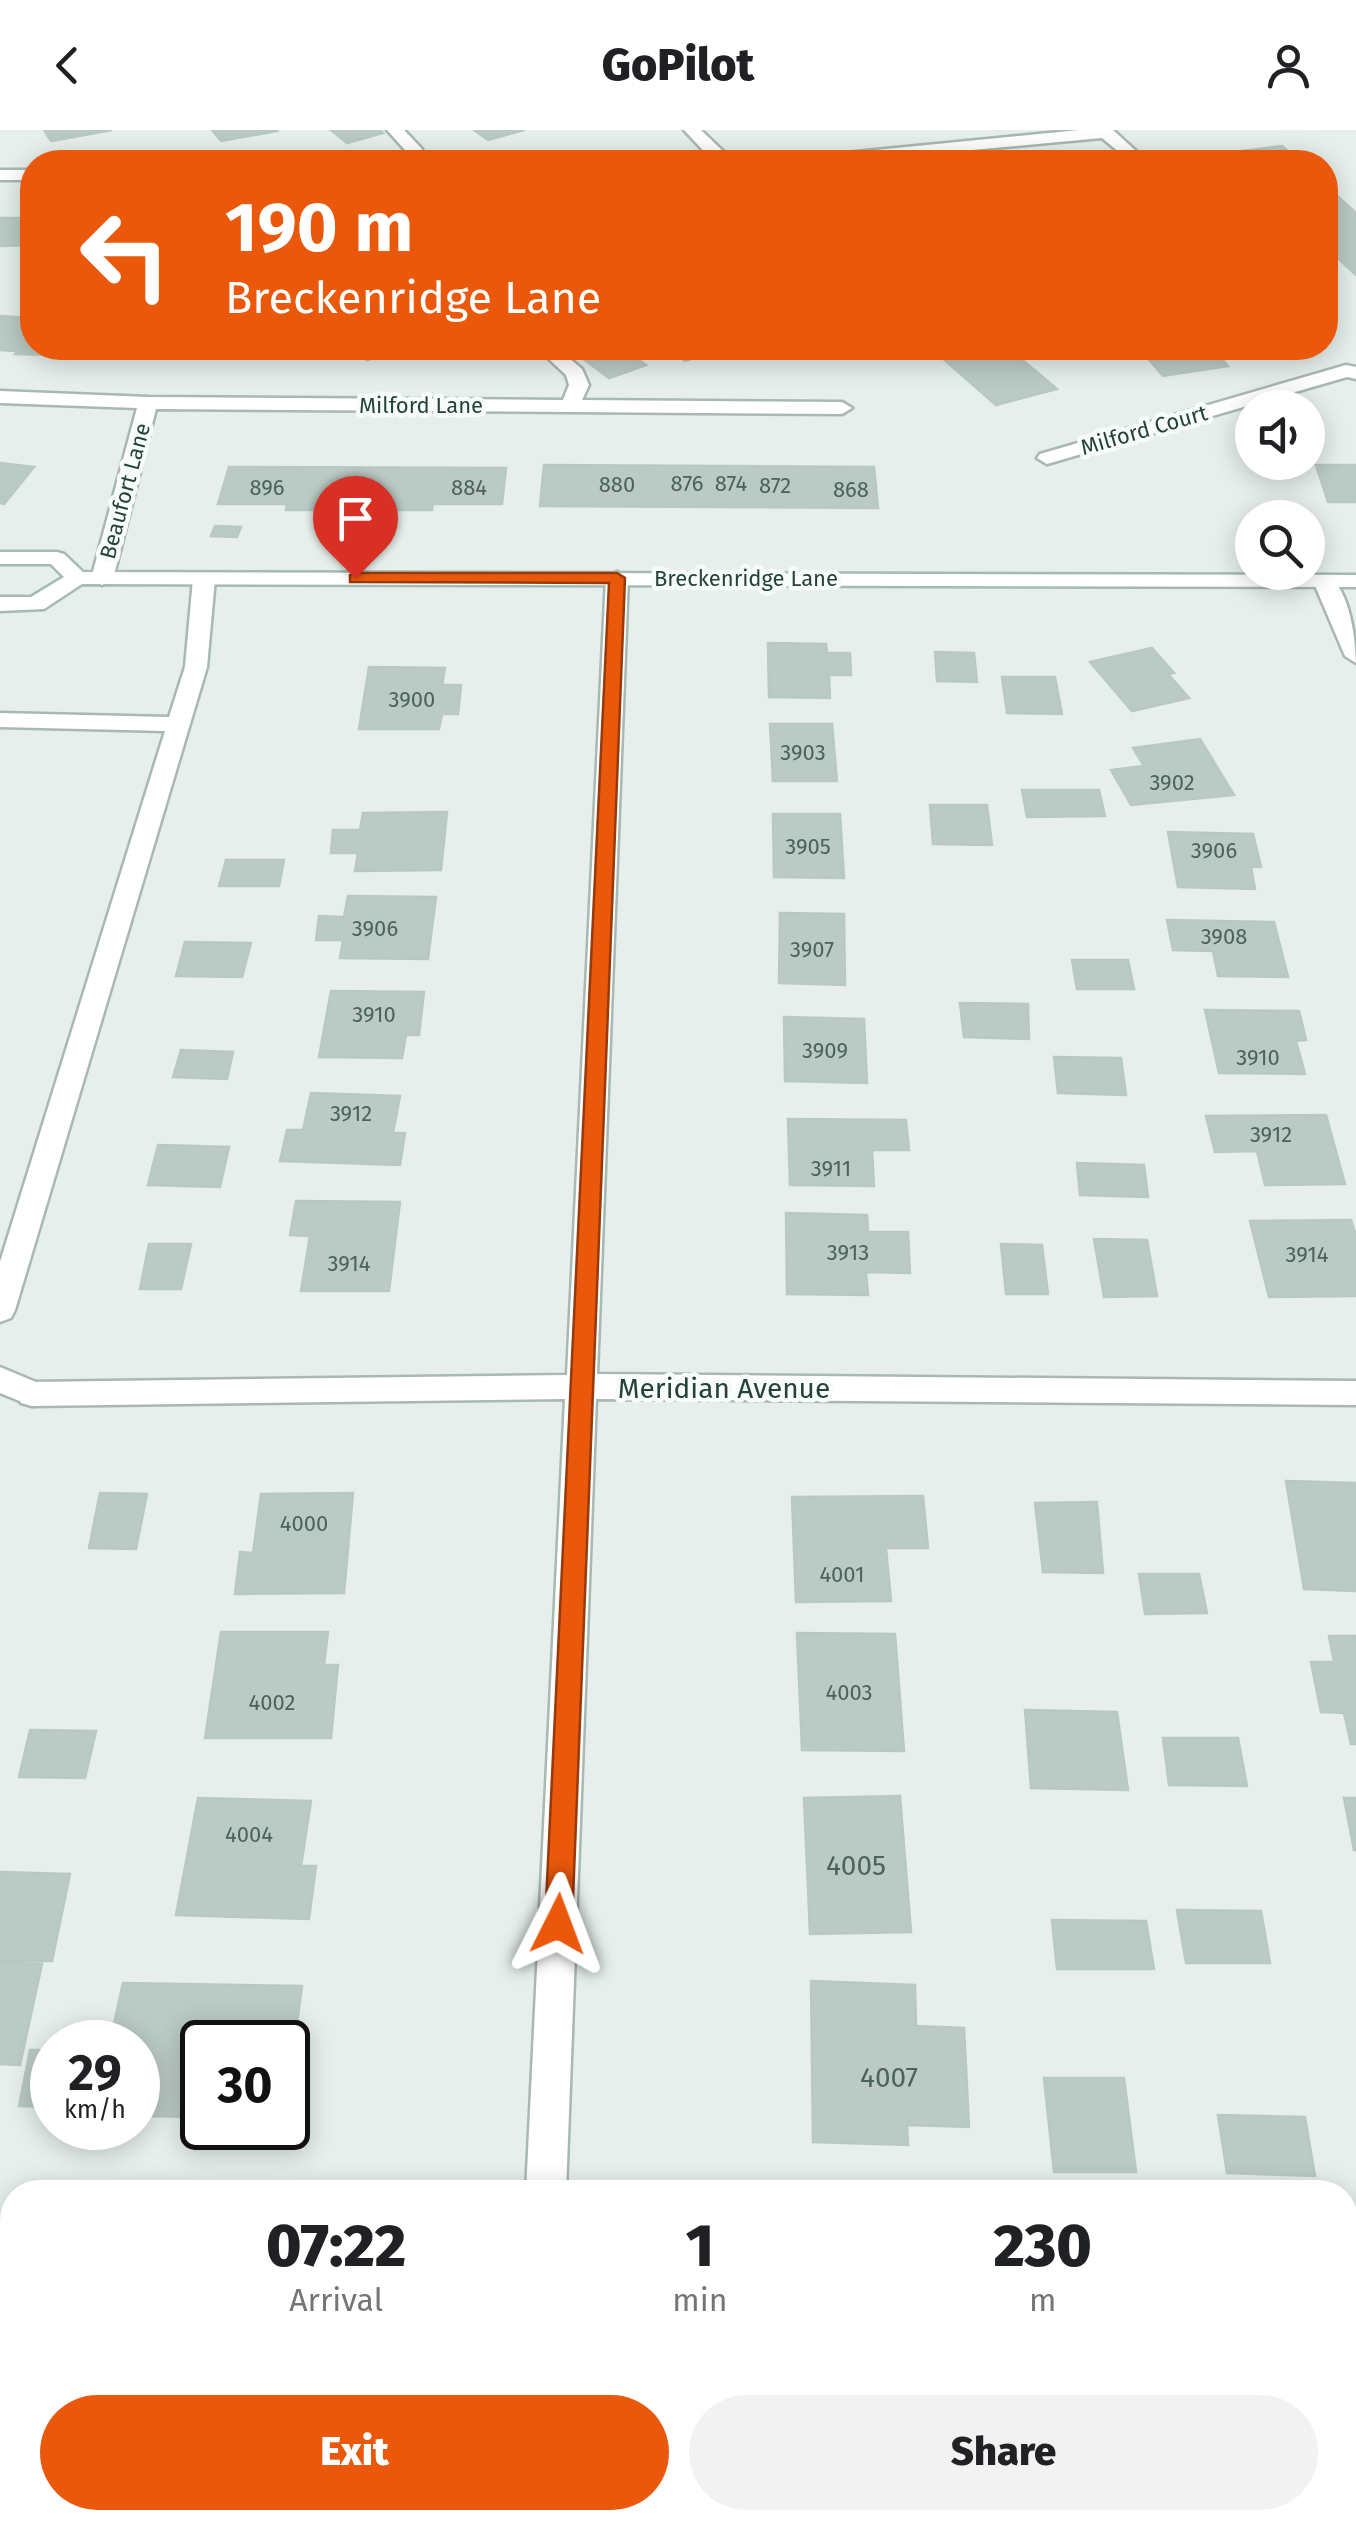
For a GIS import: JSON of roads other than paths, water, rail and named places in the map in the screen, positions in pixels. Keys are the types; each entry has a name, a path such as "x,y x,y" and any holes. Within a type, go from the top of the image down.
{"street":[{"path":"395,130 414,150"},
{"path":"692,130 712,150"},
{"path":"908,150 1104,131 1126,150"},
{"path":"559,360 574,374 578,385 570,406"},
{"name":"Milford Court","path":"1046,458 1345,368"},
{"name":"Milford Lane","path":"0,397 148,403 842,408"},
{"name":"Beaufort Lane","path":"102,579 148,403"},
{"name":"Breckenridge Lane","path":"0,558 57,558 77,578 102,579 1235,581"},
{"path":"0,604 36,604 77,578"},
{"path":"0,1310 196,666 204,578"},
{"path":"547,2180 617,578"},
{"name":"Breckenridge Lane","path":"1325,581 1356,582"},
{"path":"1325,583 1356,656"},
{"path":"0,720 178,724"},
{"name":"Meridian Avenue","path":"0,1379 32,1394 582,1388 1356,1393"}]}
